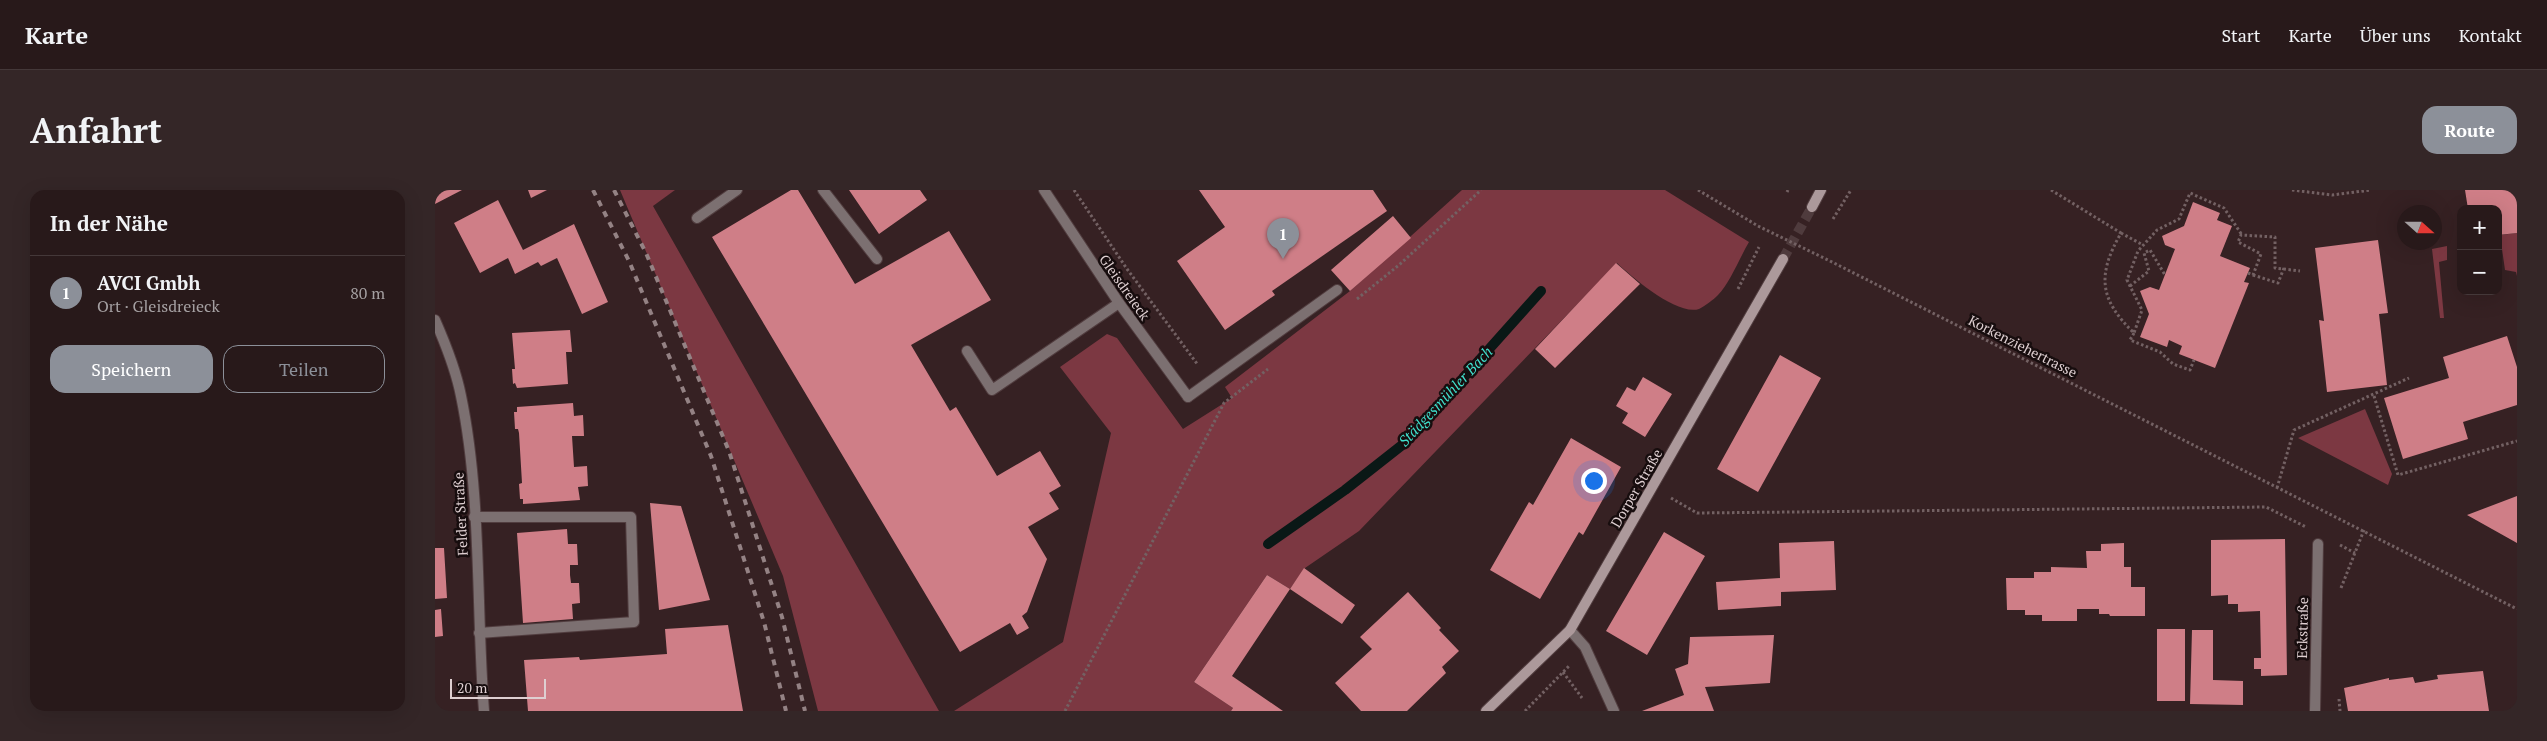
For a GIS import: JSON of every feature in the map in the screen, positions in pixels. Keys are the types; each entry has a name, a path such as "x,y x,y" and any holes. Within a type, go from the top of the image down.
{"street":[{"path":"697,218 737,190"},
{"path":"823,190 877,259"},
{"name":"Gleisdreieck","path":"1044,190 1119,303 1188,397 1210,381"},
{"path":"1812,206 1821,190"},
{"name":"Dorper Straße","path":"1486,711 1570,630 1783,259"},
{"path":"1210,381 1337,290"},
{"path":"967,351 992,390 1119,303"},
{"name":"Felder Straße","path":"435,320 448,351 461,395 471,456 484,711"},
{"path":"474,517 631,517 634,622 479,633"},
{"name":"Eckstraße","path":"2315,711 2318,544"},
{"path":"1570,630 1585,647 1614,711"}],"path":[{"path":"1074,190 1127,268 1224,403"},
{"path":"1354,301 1399,265 1481,190"},
{"name":"Korkenziehertrasse","path":"1698,190 1758,226 2364,530 2517,609"},
{"path":"1833,219 1851,190"},
{"path":"2051,190 2143,245"},
{"path":"2292,190 2332,195 2371,190"},
{"path":"2194,360 2190,370 2173,364 2161,352 2130,340 2142,310 2127,280 2138,251 2157,230 2179,219 2190,193 2224,208 2242,235"},
{"path":"2121,233 2109,253 2105,277 2108,302 2119,318 2134,333"},
{"path":"2242,235 2275,237 2275,268 2300,271"},
{"path":"2242,235 2238,242 2261,254 2253,275"},
{"path":"1734,296 1759,247"},
{"path":"2130,286 2149,271 2144,253 2150,250 2165,275"},
{"path":"2248,273 2278,284 2284,268"},
{"path":"1065,711 1224,403 1270,367"},
{"path":"2277,488 2294,430 2373,396 2409,378"},
{"path":"2373,396 2398,475 2517,441"},
{"path":"1671,497 1697,513 2266,507 2311,530"},
{"path":"2352,560 2364,530"},
{"path":"2337,544 2355,553"},
{"path":"1563,672 1585,703"}],"shaded area":[{"path":"620,190 675,190 653,206 939,711 818,711 783,576"},
{"path":"1462,190 1665,190 1749,242 1722,290 1699,309 1690,310 1667,301 1644,286 1617,263 1359,531 1305,568 1290,589 1267,575 1194,682 1233,708 1231,711 954,711 1063,642 1111,433 1060,367 1107,334 1117,338 1183,429 1232,398 1225,387 1350,291"},
{"path":"2517,233 2517,276 2516,272 2505,270 2502,235"},
{"path":"2447,246 2447,260 2439,262 2444,318 2440,318 2432,250 2442,250 2442,247"},
{"path":"2365,409 2392,474 2388,485 2298,438"}],"building":[{"path":"435,190 462,190 435,204"},
{"path":"528,190 547,190 531,198"},
{"path":"791,190 798,190 855,284 949,231 991,300 911,345 950,411 956,407 997,476 1040,451 1061,486 1049,493 1059,509 1028,527 1047,559 1027,612 1022,616 1029,628 1017,635 1010,623 960,652 712,237"},
{"path":"849,190 920,190 927,200 879,234"},
{"path":"1199,190 1373,190 1387,211 1272,291 1275,295 1225,330 1177,261 1225,227"},
{"path":"2465,190 2517,190 2517,233 2502,235 2502,205 2467,205"},
{"path":"498,200 523,250 574,224 608,302 582,314 557,258 541,266 538,262 515,274 508,258 480,273 454,223"},
{"path":"2193,202 2220,213 2217,220 2232,226 2220,256 2250,268 2244,282 2249,283 2215,368 2179,354 2182,346 2169,340 2167,347 2140,337 2149,314 2140,291 2150,287 2159,290 2175,249 2165,245 2162,236 2184,226"},
{"path":"1393,216 1411,238 1350,291 1331,270"},
{"path":"2378,240 2388,313 2379,314 2387,385 2327,392 2319,320 2324,321 2315,248"},
{"path":"1616,263 1640,284 1555,368 1535,349"},
{"path":"570,330 572,352 566,352 568,384 517,388 515,383 513,384 512,369 515,369 512,333"},
{"path":"2507,336 2517,367 2517,405 2463,422 2468,439 2403,459 2384,398 2449,378 2443,357"},
{"path":"1780,355 1821,378 1758,492 1717,469"},
{"path":"1643,377 1672,394 1645,437 1622,423 1628,413 1616,406 1627,387 1635,391"},
{"path":"573,403 574,416 583,415 584,436 572,436 574,467 587,466 588,486 578,487 580,500 523,504 523,499 520,499 519,484 522,483 519,433 518,429 515,429 514,412 517,412 517,407"},
{"path":"1571,438 1621,467 1583,535 1579,532 1540,599 1490,570 1529,502 1533,505"},
{"path":"2517,496 2517,543 2467,515"},
{"path":"650,503 681,506 710,600 659,610"},
{"path":"567,529 568,544 577,544 578,565 570,565 570,575 571,583 579,583 580,603 572,604 573,619 523,623 517,533"},
{"path":"1664,532 1705,556 1647,655 1606,631"},
{"path":"2285,539 2287,675 2261,676 2261,669 2254,669 2254,658 2261,658 2260,611 2238,612 2238,604 2228,604 2228,595 2211,596 2211,540"},
{"path":"1834,541 1836,590 1781,592 1781,606 1718,610 1716,582 1780,578 1779,543"},
{"path":"2124,543 2124,567 2131,567 2131,587 2145,587 2145,616 2110,616 2109,614 2099,614 2099,609 2077,609 2077,621 2042,621 2042,615 2025,615 2025,610 2007,610 2006,578 2034,578 2034,572 2051,572 2051,567 2087,568 2086,551 2101,551 2101,544"},
{"path":"435,548 444,548 447,598 435,599"},
{"path":"1304,568 1355,605 1342,624 1290,589"},
{"path":"1267,575 1290,589 1232,676 1283,711 1231,711 1233,708 1194,682"},
{"path":"1408,592 1459,651 1442,667 1446,673 1407,711 1361,711 1335,683 1372,649 1360,637"},
{"path":"441,609 443,636 435,637 435,610"},
{"path":"728,625 743,711 528,711 524,660 579,657 580,660 667,654 665,629"},
{"path":"2157,629 2185,629 2185,701 2157,701"},
{"path":"2192,630 2213,630 2213,680 2243,681 2243,705 2190,704"},
{"path":"1774,635 1770,683 1705,687 1714,711 1642,711 1684,695 1675,669 1688,664 1690,637"},
{"path":"2483,671 2489,711 2348,711 2344,688 2389,678 2389,680 2413,677 2415,683 2438,679 2437,675"}],"waterway":[{"name":"Städgesmühler Bach","path":"1268,544 1345,490 1406,442 1541,291"}],"tunnel":[{"path":"1783,259 1812,207"}],"railway":[{"path":"593,190 629,261 711,456 764,622 786,711"},
{"path":"614,190 646,253 729,451 782,617 805,711"}],"place":[{"name":"AVCI Gmbh","path":"1283,259"}]}
